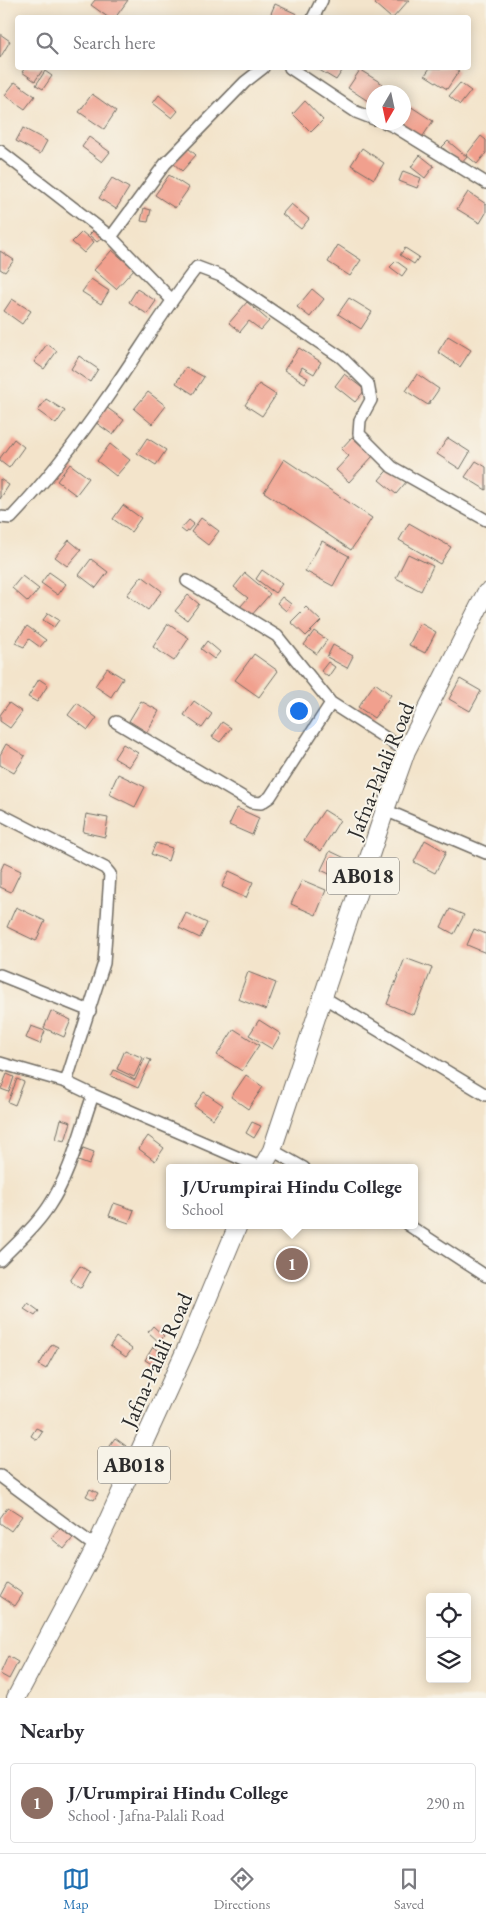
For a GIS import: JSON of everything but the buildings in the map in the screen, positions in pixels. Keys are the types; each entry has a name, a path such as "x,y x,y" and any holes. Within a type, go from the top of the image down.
{"main road":[{"name":"Jafna-Palali Road","path":"264,1164 272,1150 406,750 486,593"},
{"name":"Jafna-Palali Road","path":"16,1698 96,1547 190,1343 236,1229"}],"street":[{"path":"314,15 322,0"},
{"path":"111,237 165,164 245,82 260,70"},
{"path":"293,70 356,112 366,116"},
{"path":"400,130 486,183"},
{"path":"0,151 111,237 171,299"},
{"path":"0,517 11,518 41,486 106,399 171,299 197,267 221,276 342,358 368,384 371,400 360,420 359,434 392,467 486,520"},
{"path":"187,581 277,636 331,703 406,750"},
{"path":"116,722 251,802 261,803 270,797 331,703"},
{"path":"385,810 486,853"},
{"path":"0,814 105,868 110,874 104,963 66,1082"},
{"path":"0,974 90,1011"},
{"path":"323,997 486,1096"},
{"path":"0,1063 66,1082 253,1164"},
{"path":"0,1260 23,1237 49,1206 66,1174 93,1095"},
{"path":"272,1150 297,1164"},
{"path":"414,1229 486,1276"},
{"path":"0,1476 96,1547"}],"place":[{"name":"J/Urumpirai Hindu College","path":"292,1264"}]}
